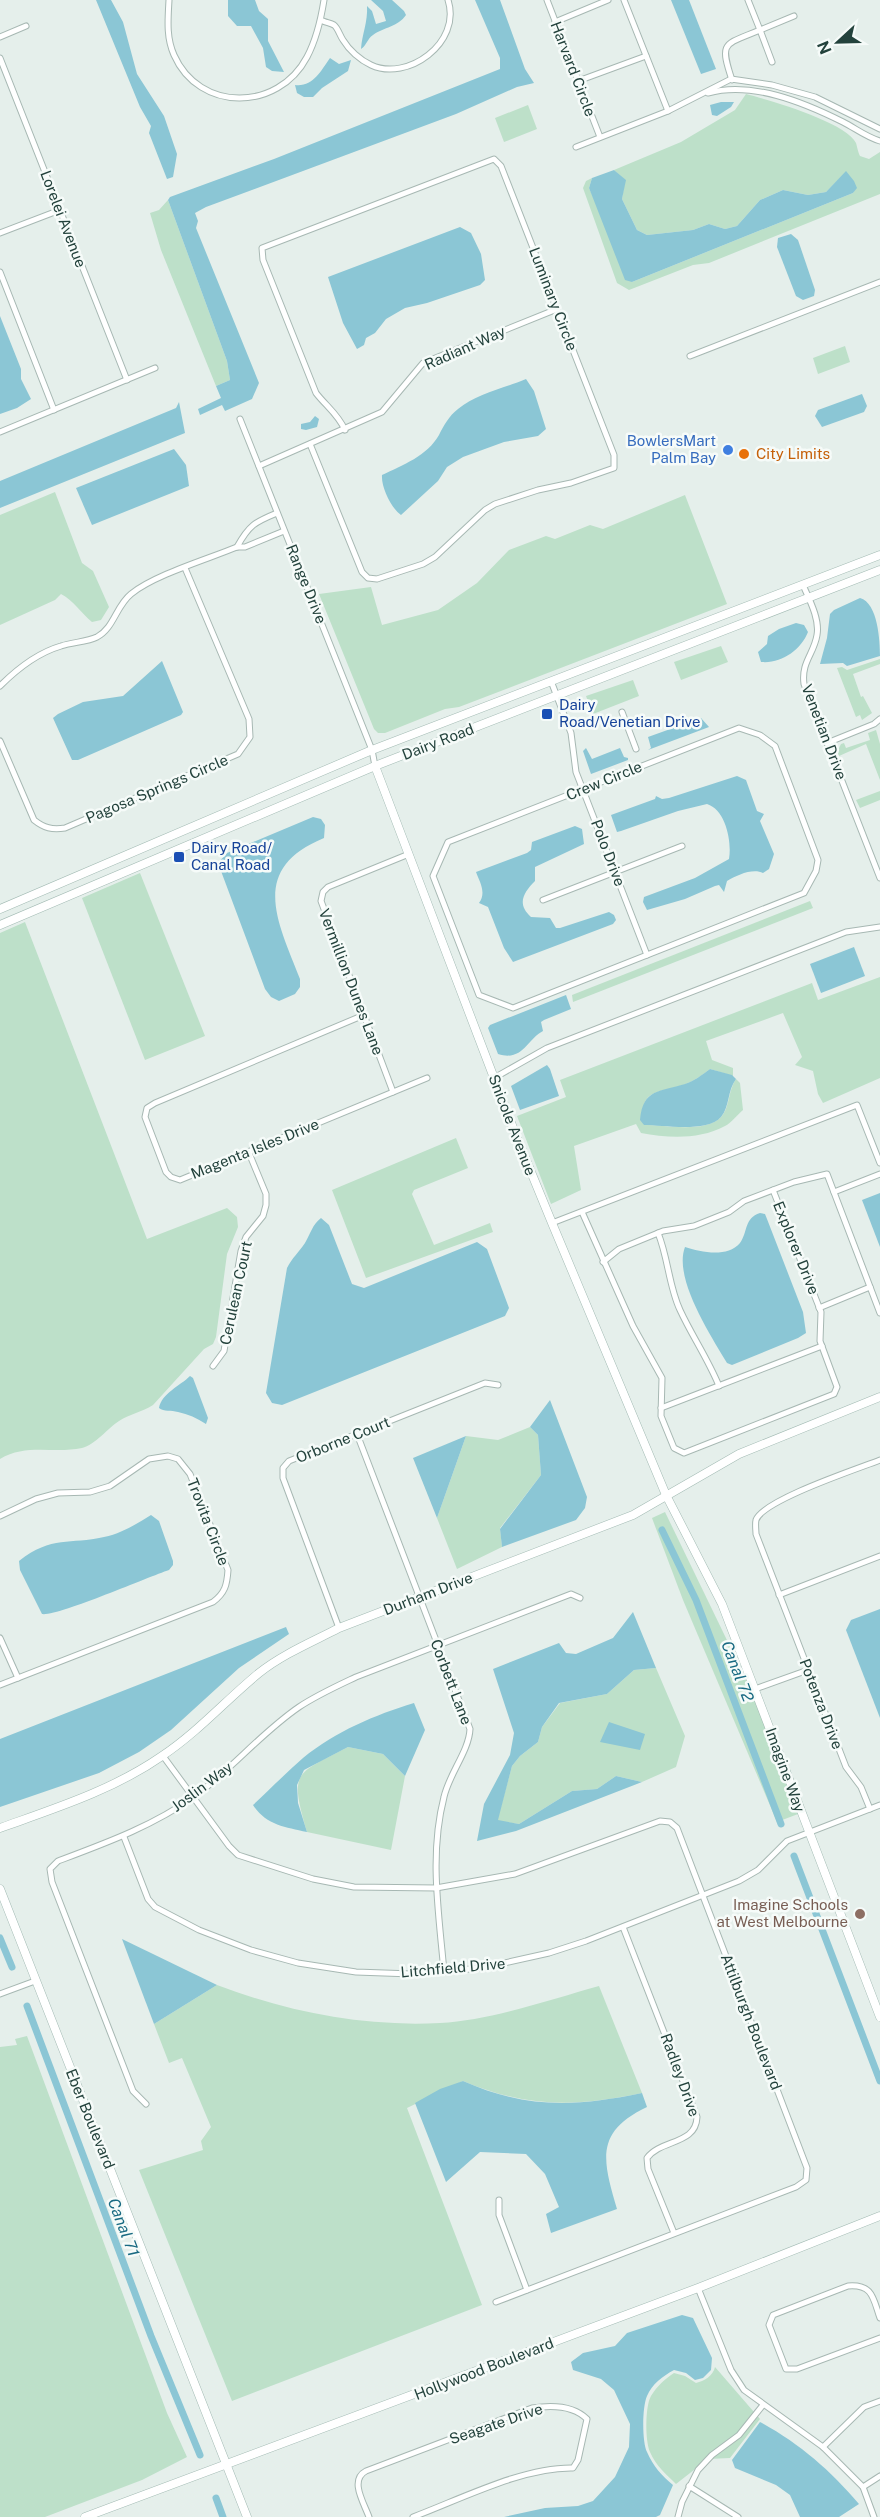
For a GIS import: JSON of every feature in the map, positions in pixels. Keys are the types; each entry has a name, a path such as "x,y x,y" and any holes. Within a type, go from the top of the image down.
{"street":[{"path":"170,0 167,30 174,55 188,77 204,90 224,98 243,99 267,93 289,79 306,58 321,20 324,0"},
{"path":"321,20 335,26 344,42 356,55 372,66 411,65 428,56 443,43 451,24 448,0"},
{"name":"Harvard Circle","path":"547,0 600,137"},
{"path":"555,22 608,0"},
{"path":"624,0 668,111"},
{"path":"748,0 772,62"},
{"path":"735,88 724,57 724,50 729,43 794,16"},
{"path":"0,37 26,26"},
{"path":"578,81 646,56"},
{"name":"Lorelei Avenue","path":"0,58 127,380"},
{"path":"576,147 668,111 731,79 772,85 815,97 880,129"},
{"path":"692,98 726,88 771,94 809,108 880,141"},
{"name":"Luminary Circle","path":"310,444 362,572 368,578 376,579 423,564 435,557 485,510 495,504 538,490 571,483 614,468 614,455 501,166 494,159 262,248 263,260 316,393 334,411 345,430"},
{"path":"0,233 60,210"},
{"path":"0,272 54,410"},
{"path":"690,356 880,282"},
{"name":"Radiant Way","path":"259,466 382,412 423,363 557,309"},
{"path":"0,432 155,368"},
{"name":"Range Drive","path":"240,419 372,750"},
{"path":"237,547 252,524 277,513"},
{"path":"0,686 18,668 38,655 58,647 94,639 102,634 110,627 114,614 130,595 143,586 237,547 245,547 284,531"},
{"name":"Dairy Road","path":"0,909 372,750 880,555"},
{"path":"871,558 880,562"},
{"name":"Pagosa Springs Circle","path":"0,741 34,820 41,826 54,830 65,828 238,754 250,737 249,719 185,568"},
{"name":"Dairy Road","path":"0,925 375,766 880,570"},
{"name":"Venetian Drive","path":"803,585 818,625 817,637 802,671 804,684 880,878"},
{"name":"Polo Drive","path":"551,681 571,733 576,772 647,955"},
{"path":"622,712 636,748"},
{"path":"827,743 874,724 880,719"},
{"name":"Crew Circle","path":"734,729 747,730 760,735 775,746 818,860 807,891 647,955 513,1008 479,995 433,876 448,842 734,729"},
{"name":"Snicole Avenue","path":"372,750 375,766 494,1078 666,1495"},
{"path":"199,824 204,837"},
{"path":"543,900 682,846"},
{"name":"Vermillion Dunes Lane","path":"393,1092 321,901 323,892 328,887 409,854"},
{"path":"18,901 23,915"},
{"path":"494,1078 547,1048 846,932 880,927"},
{"name":"Magenta Isles Drive","path":"364,1015 155,1102 147,1108 145,1117 166,1172 171,1177 180,1180 427,1078"},
{"path":"552,1223 857,1105 880,1163"},
{"name":"Cerulean Court","path":"213,1366 224,1351 241,1251 246,1237 262,1216 266,1205 266,1194 249,1153"},
{"path":"773,1190 827,1174 880,1313"},
{"path":"834,1192 880,1174"},
{"name":"Explorer Drive","path":"582,1212 603,1262 613,1277 633,1326 662,1378 661,1416 674,1448 678,1452 684,1453 834,1394 837,1387 822,1346 819,1308 773,1190 694,1226 658,1233 619,1249 603,1262"},
{"path":"658,1233 665,1251 679,1308 708,1360 719,1386"},
{"path":"819,1308 870,1287"},
{"path":"661,1408 822,1346"},
{"name":"Orborne Court","path":"339,1628 283,1478 283,1468 289,1461 485,1383 498,1385"},
{"name":"Durham Drive","path":"0,1828 92,1794 138,1772 197,1731 261,1672 297,1649 339,1628 633,1515 739,1454 880,1397"},
{"name":"Corbett Lane","path":"357,1434 470,1729 470,1740 454,1768 444,1795 437,1832 436,1888 444,1972"},
{"name":"Trovita Circle","path":"0,1516 36,1499 58,1493 90,1492 110,1486 149,1459 168,1456 178,1459 190,1474 228,1570 227,1584 222,1594 213,1602 0,1684"},
{"name":"Potenza Drive","path":"870,1809 861,1787 846,1767 756,1534 756,1520 764,1510 792,1495 880,1460"},
{"name":"Imagine Way","path":"666,1495 722,1604 880,2017"},
{"path":"779,1595 880,1556"},
{"name":"Joslin Way","path":"146,2104 133,2091 52,1882 50,1869 58,1861 124,1837 193,1797 223,1775 256,1742 300,1706 356,1677 572,1594 580,1598"},
{"path":"0,1638 18,1678"},
{"path":"755,1689 808,1670"},
{"name":"Attilburgh Boulevard","path":"163,1756 228,1846 238,1855 313,1880 354,1887 436,1888 515,1875 660,1821 669,1822 677,1828 807,2168 806,2180 796,2187 496,2302"},
{"name":"Litchfield Drive","path":"124,1837 148,1899 154,1907 199,1930 251,1950 298,1963 356,1972 412,1974 506,1965 586,1941 749,1876 787,1841 880,1805"},
{"name":"Eber Boulevard","path":"0,1889 247,2517"},
{"name":"Radley Drive","path":"623,1926 697,2117 697,2127 689,2136 653,2150 647,2158 648,2169 674,2233"},
{"path":"0,1994 35,1981"},
{"path":"499,2200 499,2215 527,2290"},
{"name":"Hollywood Boulevard","path":"85,2517 228,2466 698,2288 880,2216"},
{"path":"880,2318 870,2291 860,2285 848,2286 773,2315 769,2325 786,2369 797,2369 880,2338"},
{"path":"698,2288 730,2370 744,2390 823,2447 863,2487 874,2517"},
{"path":"823,2447 864,2407 880,2401"},
{"name":"Seagate Drive","path":"369,2517 357,2484 359,2476 366,2471 532,2408 548,2405 579,2410 587,2419 578,2460 573,2468 551,2468 526,2474 413,2517"},
{"path":"678,2517 689,2486 705,2461 739,2435 763,2405"},
{"path":"863,2487 880,2476"},
{"path":"689,2486 738,2517"}],"green space":[{"path":"746,94 806,113 838,127 856,143 860,156 869,159 880,152 880,194 709,263 693,265 629,290 617,283 583,188 586,181 592,178 589,188 632,282 853,193 856,188 846,172 826,192 808,195 783,190 760,200 737,226 725,229 709,224 693,230 647,235 637,230 622,199 625,180 614,170 681,142 735,110"},
{"path":"528,105 537,129 504,142 495,118"},
{"path":"168,200 227,361 230,380 216,386 161,250 150,213 159,210"},
{"path":"845,346 850,362 818,374 813,358"},
{"path":"55,492 82,563 93,571 109,607 101,620 92,622 61,594 55,600 0,625 0,515"},
{"path":"685,495 727,604 459,707 445,709 385,733 378,733 374,729 319,594 371,587 382,625 438,610 477,583 509,550 546,536 555,539 590,525 603,529"},
{"path":"721,646 728,662 681,680 674,662"},
{"path":"880,659 880,664 853,674 861,697 863,696 872,713 862,720 860,715 856,717 837,668 842,667 847,670"},
{"path":"633,680 639,696 593,714 586,696"},
{"path":"876,730 880,744 880,780 866,744 839,756 837,752 841,744 844,743 846,748 870,740 868,733"},
{"path":"880,791 880,800 860,808 856,800"},
{"path":"140,873 205,1036 145,1060 82,898"},
{"path":"810,901 813,908 573,1002 572,995"},
{"path":"25,922 147,1239 227,1208 237,1217 238,1227 227,1254 216,1337 213,1344 204,1349 153,1405 119,1421 92,1444 82,1448 20,1451 0,1459 0,933"},
{"path":"880,977 880,1078 823,1103 818,1094 813,1071 795,1065 802,1057 783,1013 706,1041 712,1060 733,1068 733,1076 710,1069 686,1084 653,1094 644,1104 644,1125 694,1127 713,1123 723,1114 736,1079 740,1083 743,1110 727,1125 705,1134 683,1137 651,1135 641,1133 636,1124 574,1146 581,1190 551,1204 517,1116 566,1097 560,1080 812,983 818,1000"},
{"path":"456,1138 468,1168 414,1190 412,1194 434,1245 490,1223 493,1232 366,1278 332,1190"},
{"path":"530,1427 538,1435 541,1475 500,1528 502,1547 457,1569 437,1518 466,1436 498,1440"},
{"path":"665,1512 753,1694 798,1814 777,1822 683,1600 652,1518"},
{"path":"656,1668 685,1736 676,1767 642,1782 616,1776 597,1789 572,1791 519,1824 497,1821 512,1766 520,1756 538,1742 542,1727 560,1703 607,1694 634,1670"},
{"path":"348,1747 383,1754 405,1776 391,1850 307,1832 298,1796 301,1777 317,1763"},
{"path":"217,1985 271,2003 326,2016 411,2024 479,2018 520,2009 599,1986 642,2093 595,2101 551,2102 509,2096 463,2081 407,2108 482,2305 232,2401 139,2170 203,2150 201,2141 211,2127 182,2058 169,2063 154,2024"},
{"path":"27,2036 167,2413 187,2457 142,2480 45,2517 0,2517 0,2047 17,2045 15,2039"},
{"path":"715,2367 760,2419 730,2458 708,2459 676,2484 658,2466 650,2452 646,2424 649,2401 664,2380 674,2373 685,2376 696,2383 708,2378"}],"water":[{"path":"96,0 111,0 123,22 137,74 164,116 177,154 173,177 167,179 149,133 151,126 140,107"},
{"path":"228,0 255,0 259,11 268,19 268,41 284,72 272,71 266,67 263,48 251,26 237,26 228,16"},
{"path":"371,0 392,0 406,15 399,22 369,38 361,49 367,6 372,11 376,24 386,21 383,11"},
{"path":"475,0 500,0 525,69 534,83 517,87 456,114 195,213 198,221 196,228 259,383 252,399 225,411 222,405 200,415 198,409 221,398 216,386 230,380 227,361 168,200 170,197 274,159 500,69 500,58"},
{"path":"671,0 689,0 716,69 701,74"},
{"path":"330,58 339,64 351,60 348,71 322,88 313,97 304,97 297,93 295,85 307,84 311,81"},
{"path":"734,102 731,107 717,116 712,115 710,105"},
{"path":"614,170 626,180 622,199 637,230 647,235 693,230 709,224 725,229 737,226 760,200 783,190 808,195 826,192 846,171 857,188 853,193 632,282 625,280 589,188 592,178"},
{"path":"460,227 471,233 481,254 485,280 480,285 405,308 386,319 375,333 366,338 364,345 357,349 343,323 328,277"},
{"path":"791,234 798,240 815,290 814,296 803,300 796,296 777,247 778,238"},
{"path":"0,316 21,369 21,379 31,399 17,408 0,414"},
{"path":"526,379 534,391 546,429 538,436 504,442 463,457 447,467 438,481 401,515 397,512 385,491 382,475 414,459 428,449 449,418 465,404 482,395"},
{"path":"862,394 867,406 864,412 822,427 815,416 818,410"},
{"path":"179,402 185,433 0,508 0,481 176,408"},
{"path":"315,416 319,419 317,427 301,429 301,424 310,422"},
{"path":"174,449 186,465 189,486 92,525 76,488"},
{"path":"860,598 871,607 877,623 880,656 847,666 843,663 820,664 830,614"},
{"path":"796,623 804,625 808,632 801,645 776,661 761,662 758,652 767,644 768,636"},
{"path":"162,661 183,712 181,715 78,760 72,760 53,718 83,702 123,696"},
{"path":"701,718 709,727 648,750 651,748 648,737"},
{"path":"586,748 592,759 620,748 628,760 591,774 583,751"},
{"path":"737,776 746,780 757,811 764,814 760,821 774,854 769,869 763,873 750,872 727,881 724,892 719,885 685,899 647,910 643,902 644,897 695,878 729,859 730,844 726,827 719,813 707,804 678,811 617,832 611,815 655,799 656,796 662,799 669,798"},
{"path":"313,817 321,819 325,825 324,838 300,851 285,865 277,881 275,899 278,918 300,979 300,987 295,994 279,1001 271,997 265,989 218,863 227,853"},
{"path":"575,826 582,829 584,844 535,867 535,881 523,898 526,912 531,917 550,918 556,928 609,912 616,920 613,924 513,962 504,948 488,907 479,903 482,891 476,872 527,853 531,850 532,842"},
{"path":"854,947 865,976 821,993 810,964"},
{"path":"566,995 571,1009 541,1022 543,1031 524,1049 513,1055 498,1054 488,1028 490,1025"},
{"path":"547,1065 559,1096 520,1110 511,1086"},
{"path":"710,1069 732,1075 736,1079 721,1117 714,1122 695,1127 644,1125 640,1120 645,1102 654,1093 688,1083"},
{"path":"880,1193 880,1247 862,1200"},
{"path":"760,1213 765,1214 803,1312 806,1333 732,1365 727,1363 712,1338 689,1290 684,1274 685,1247 714,1253 735,1248 740,1243 751,1218"},
{"path":"321,1218 329,1225 352,1284 364,1288 477,1242 487,1249 509,1308 505,1316 282,1405 272,1403 266,1393 287,1268"},
{"path":"190,1376 193,1378 208,1418 206,1424 185,1414 159,1408 167,1394"},
{"path":"550,1400 587,1497 585,1508 576,1520 502,1547 500,1529 541,1475 538,1435 530,1427"},
{"path":"466,1436 437,1518 413,1458"},
{"path":"151,1515 159,1521 173,1561 169,1570 83,1603 42,1614 20,1570 19,1561 41,1547 61,1542 104,1537 129,1528"},
{"path":"880,1609 880,1718 846,1630 851,1620"},
{"path":"633,1612 656,1668 634,1670 607,1694 559,1703 542,1727 538,1742 520,1756 512,1766 498,1820 519,1824 572,1791 597,1789 616,1776 642,1782 516,1831 477,1841 484,1804 510,1755 514,1733 493,1669 559,1643 566,1653 576,1654 613,1638"},
{"path":"286,1627 289,1634 239,1668 171,1730 139,1752 99,1773 0,1807 0,1739"},
{"path":"414,1703 425,1730 405,1776 383,1754 348,1747 304,1770 297,1785 298,1803 307,1832 270,1821 253,1805 316,1748 370,1719"},
{"path":"609,1722 645,1734 640,1750 600,1742"},
{"path":"122,1939 217,1985 154,2024"},
{"path":"463,2081 509,2097 551,2103 595,2101 642,2093 647,2107 618,2127 607,2149 608,2176 617,2209 551,2233 546,2214 559,2207 545,2174 526,2154 480,2152 446,2182 415,2103 440,2089"},
{"path":"682,2315 693,2318 712,2358 711,2370 703,2378 695,2380 686,2373 674,2370 658,2381 645,2401 643,2433 645,2447 655,2466 673,2485 660,2515 656,2517 504,2517 545,2508 578,2506 593,2501 615,2477 629,2447 630,2424 614,2390 601,2379 573,2370 571,2362 583,2353 615,2346 627,2333"},
{"path":"760,2422 788,2439 814,2459 859,2504 839,2517 800,2517 790,2495 776,2485 735,2468 732,2460"}],"waterway":[{"name":"Canal 72","path":"662,1530 696,1600 781,1824"},
{"name":"Canal 72","path":"794,1856 880,2081"},
{"name":"Canal 71","path":"0,1938 12,1967"},
{"name":"Canal 71","path":"27,2006 151,2336 200,2455"},
{"name":"Canal 71","path":"216,2498 223,2517"}],"place":[{"name":"BowlersMart Palm Bay","path":"728,450"},
{"name":"City Limits","path":"744,454"},
{"name":"Dairy Road/Venetian Drive","path":"547,714"},
{"name":"Dairy Road/ Canal Road","path":"179,857"},
{"name":"Imagine Schools at West Melbourne","path":"860,1914"}]}
